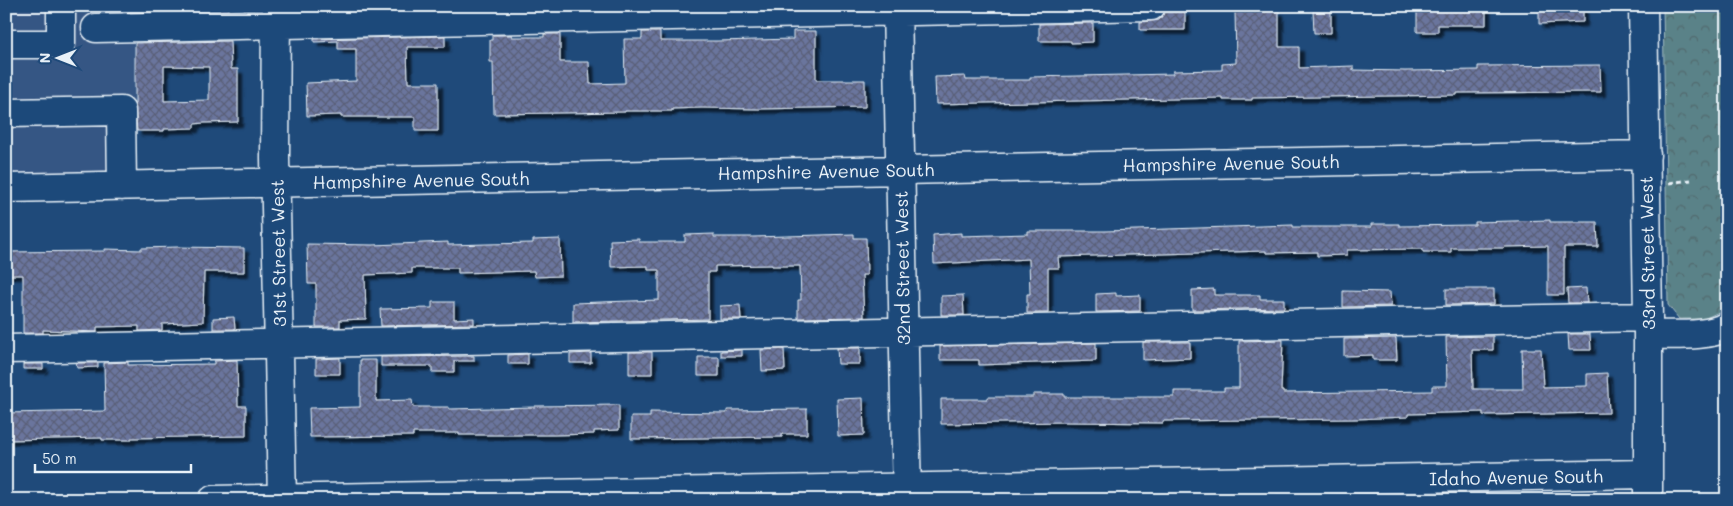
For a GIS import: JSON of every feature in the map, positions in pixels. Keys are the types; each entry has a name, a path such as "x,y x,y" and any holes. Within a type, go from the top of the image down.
{"street":[{"path":"6,44 61,44 61,6"},
{"path":"96,28 276,15 1151,6"},
{"name":"33rd Street West","path":"1643,6 1648,326 1648,487"},
{"name":"32nd Street West","path":"897,9 906,494"},
{"name":"31st Street West","path":"276,15 276,182 282,499"},
{"path":"6,113 121,111 122,186"},
{"name":"Hampshire Avenue South","path":"6,188 1646,155"},
{"path":"6,349 903,331 1648,326 1706,333 1722,330 1727,326"},
{"name":"Idaho Avenue South","path":"214,500 1648,487"}],"path":[{"path":"1663,184 1691,180"}],"shaded area":[{"path":"6,6 92,6 92,33 134,33 134,172 6,174"}],"green space":[{"path":"1663,6 1727,6 1727,308 1704,319 1679,319 1668,305"}],"building":[{"path":"229,6 229,10 149,11 149,7"},
{"path":"1486,6 1486,25 1438,25 1438,32 1417,32 1417,7"},
{"path":"1539,6 1583,6 1583,22 1539,24"},
{"path":"1331,10 1331,33 1314,33 1313,11"},
{"path":"1235,11 1279,11 1279,47 1299,47 1299,68 1353,66 1353,70 1405,71 1478,70 1478,66 1600,65 1601,92 1457,93 1457,95 1252,98 1252,100 1223,100 1223,98 936,104 935,77 965,76 966,80 1030,80 1030,77 1173,74 1173,71 1222,70 1222,64 1236,63"},
{"path":"1165,12 1185,12 1185,30 1140,30 1140,22 1159,20"},
{"path":"1093,23 1093,42 1039,41 1039,24"},
{"path":"793,31 816,31 816,80 865,80 865,107 702,108 672,109 672,111 494,114 493,62 490,62 490,40 492,40 492,35 544,37 544,34 560,34 560,62 589,62 590,84 625,83 624,39 642,39 642,32 660,32 660,41 718,41 793,39"},
{"path":"445,36 445,47 407,47 408,83 438,83 438,131 415,131 415,117 307,116 306,83 356,81 356,49 338,49 338,41 314,42 314,39"},
{"path":"230,41 231,69 238,69 238,122 194,124 194,128 164,129 164,131 137,131 135,43","holes":["164,66 209,67 209,100 164,101"]},
{"path":"1550,220 1550,222 1597,222 1598,247 1564,247 1564,295 1548,295 1548,246 1451,248 1451,252 1423,252 1423,249 1347,250 1347,255 1317,256 1317,252 1266,253 1266,251 1058,257 1059,268 1048,268 1048,313 1027,313 1027,294 1030,294 1029,259 934,264 933,235 961,233 961,236 1028,234 1028,231 1105,231 1293,225 1293,227 1371,227 1371,224 1399,224 1399,226 1475,225 1475,222"},
{"path":"714,234 714,237 753,237 854,234 854,238 866,238 867,275 862,275 864,317 798,318 798,300 801,300 800,266 772,265 715,266 715,272 708,272 708,319 573,322 573,303 659,300 659,270 648,270 648,266 611,267 610,240 639,239 639,242 685,242 685,235"},
{"path":"560,239 561,276 535,277 534,271 458,273 458,268 412,268 412,273 365,275 366,319 340,320 340,327 316,327 316,284 308,284 307,244 373,245 448,242 448,245 533,243 533,240"},
{"path":"141,248 244,248 244,272 204,272 203,322 162,324 162,330 139,331 139,326 97,327 97,332 43,330 43,333 23,333 23,275 6,275 6,252 105,251 105,249 141,250"},
{"path":"1586,288 1587,303 1568,303 1567,289"},
{"path":"1214,289 1214,295 1260,295 1260,299 1284,299 1284,308 1192,310 1192,290"},
{"path":"1446,289 1494,289 1494,304 1446,305"},
{"path":"1343,291 1390,292 1391,306 1343,307"},
{"path":"1116,293 1116,296 1140,295 1140,311 1096,312 1096,294"},
{"path":"963,295 964,315 941,315 941,296"},
{"path":"432,302 454,302 454,319 474,318 474,324 381,326 380,309 432,308"},
{"path":"740,305 741,319 720,319 720,306"},
{"path":"234,317 235,329 213,329 213,318"},
{"path":"1568,334 1590,334 1591,350 1569,350"},
{"path":"1493,336 1493,350 1472,350 1473,389 1523,389 1522,349 1541,349 1543,387 1587,386 1587,374 1607,373 1609,413 1483,415 1483,412 1408,414 1408,417 1355,419 1163,421 1163,423 941,424 941,399 1033,397 1033,394 1064,394 1064,397 1174,397 1174,391 1224,391 1224,388 1239,388 1239,341 1283,340 1281,391 1283,393 1432,391 1432,386 1447,386 1446,337"},
{"path":"1396,338 1397,360 1373,360 1373,355 1344,356 1344,339"},
{"path":"1143,342 1190,342 1190,358 1143,360"},
{"path":"1096,343 1096,361 979,365 979,360 940,360 940,346"},
{"path":"837,348 860,348 860,364 838,364"},
{"path":"784,349 785,370 762,371 761,350"},
{"path":"742,350 742,356 721,356 721,351"},
{"path":"629,352 652,352 652,374 629,374"},
{"path":"591,353 591,363 570,363 570,354"},
{"path":"528,354 528,364 508,364 508,355"},
{"path":"474,356 474,361 454,361 454,372 432,372 432,366 381,366 381,357"},
{"path":"698,357 719,357 719,376 698,376"},
{"path":"340,358 340,374 316,374 316,359"},
{"path":"237,360 238,406 246,406 246,436 131,438 131,440 102,440 102,438 6,440 6,413 105,411 104,363 128,362 128,365 214,364 214,361"},
{"path":"360,360 376,360 376,401 412,400 413,407 449,407 449,409 619,405 619,430 594,431 594,434 554,435 413,433 413,436 310,437 309,408 360,407"},
{"path":"76,363 98,363 98,367 77,368"},
{"path":"23,364 43,364 43,369 23,369"},
{"path":"863,398 864,435 838,436 837,399"},
{"path":"807,409 807,434 782,434 782,437 631,439 631,417 650,417 650,412 727,413 727,410"}]}
